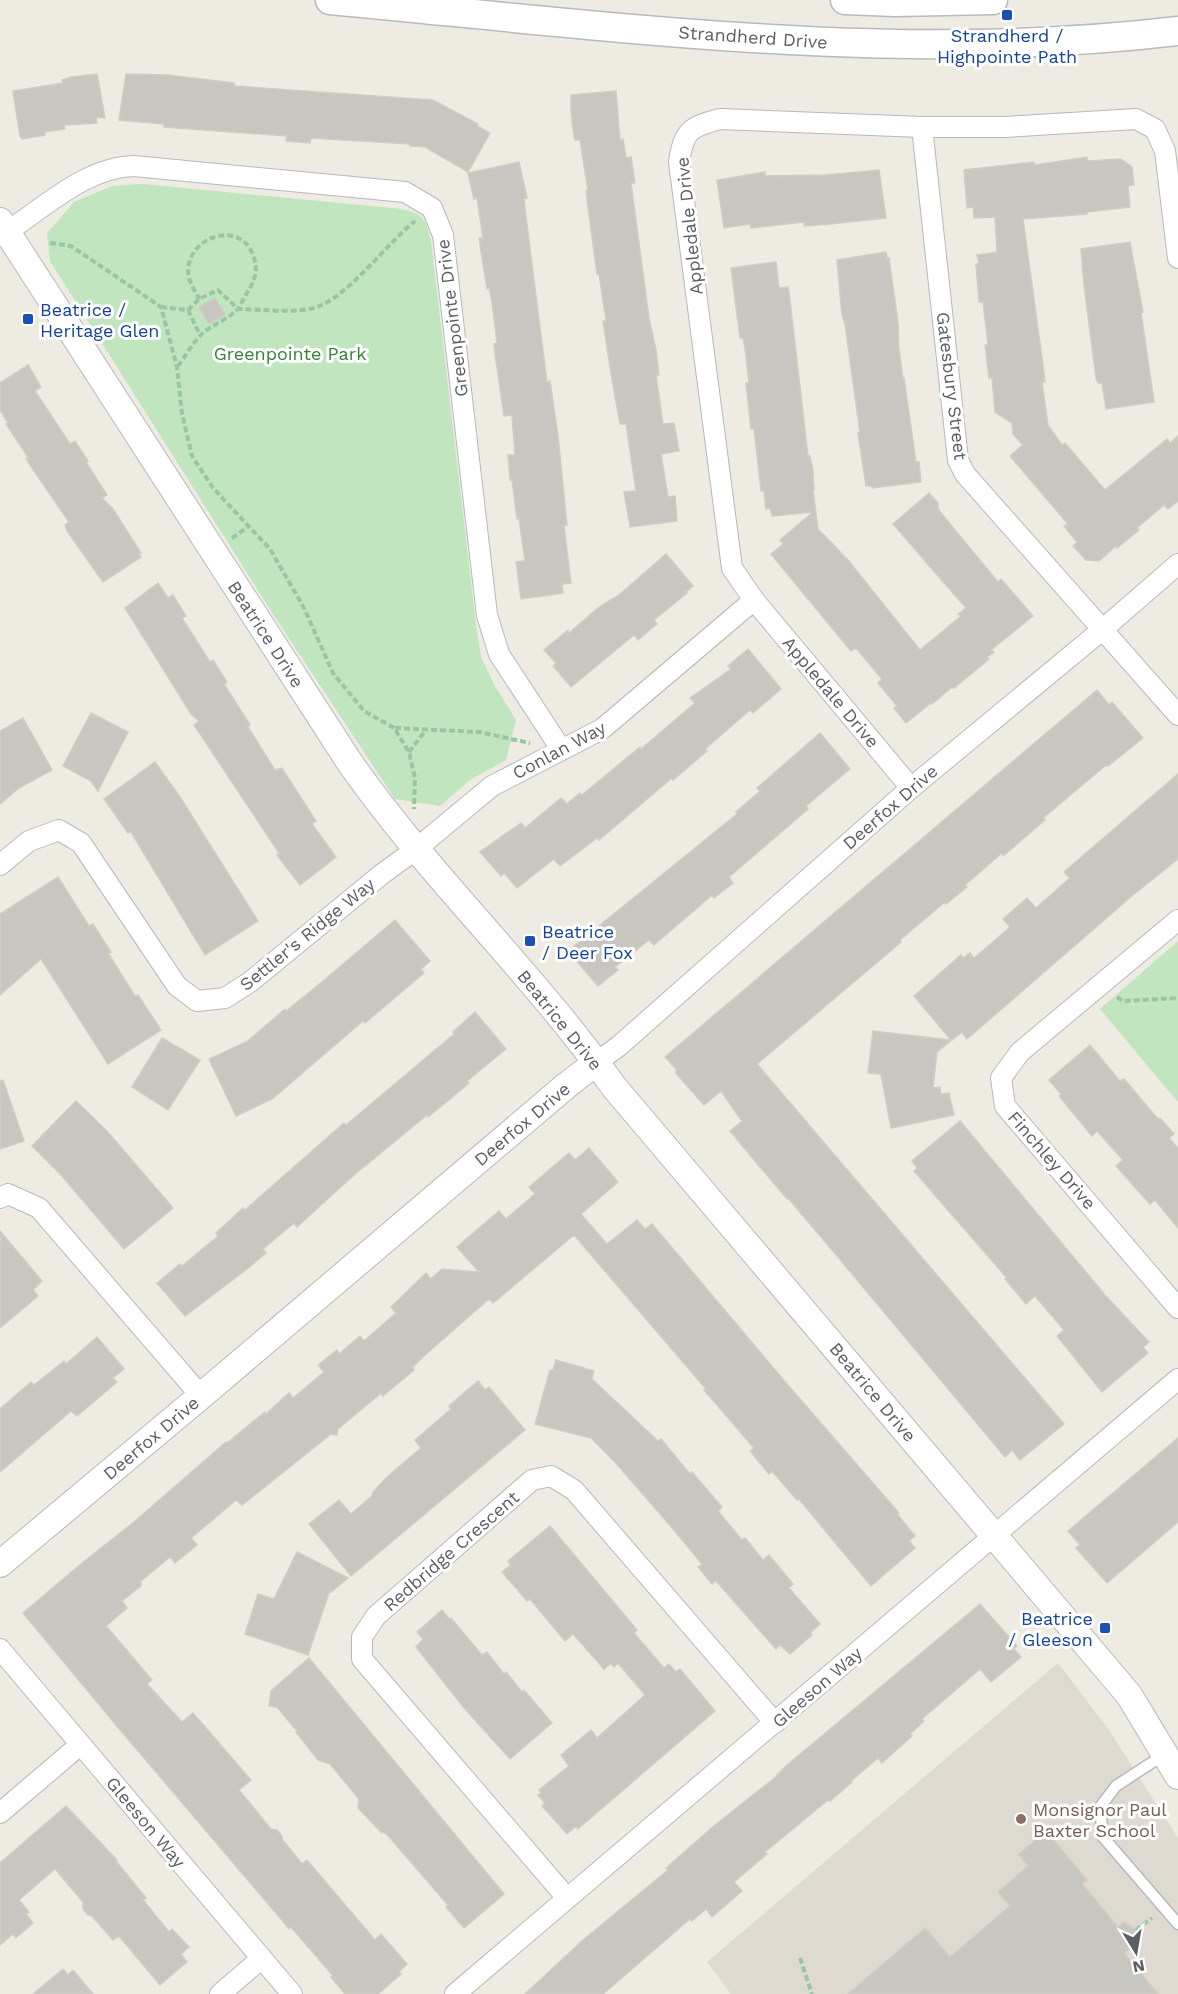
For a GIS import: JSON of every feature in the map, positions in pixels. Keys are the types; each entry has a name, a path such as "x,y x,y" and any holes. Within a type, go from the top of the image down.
{"main road":[{"name":"Strandherd Drive","path":"330,0 678,32 877,45 1025,43 1178,31"},
{"path":"845,0 895,2 993,0"}],"street":[{"name":"Appledale Drive","path":"910,789 754,600 732,568 679,162 683,140 697,125 720,118 922,127 1005,127 1137,119 1155,129 1165,151 1178,258"},
{"name":"Gatesbury Street","path":"922,127 958,460 965,474 1178,716"},
{"path":"2,230 90,176 119,166 405,192 432,207"},
{"name":"Greenpointe Drive","path":"432,207 443,235 487,615 500,654 561,749"},
{"name":"Beatrice Drive","path":"2,230 377,801 416,850 572,1030 614,1087 1129,1695 1172,1765"},
{"name":"Deerfox Drive","path":"0,1564 567,1085 628,1038 910,789 1178,564"},
{"name":"Conlan Way","path":"416,850 492,786 602,729 754,600"},
{"name":"Settler's Ridge Way","path":"0,865 29,841 59,830 81,843 177,986 198,1001 225,998 250,982 382,874 416,850"},
{"name":"Finchley Drive","path":"1178,920 1020,1052 1001,1078 1005,1106 1178,1308"},
{"path":"0,1198 8,1194 39,1208 201,1396"},
{"name":"Gleeson Way","path":"455,1994 1178,1379"},
{"name":"Redbridge Crescent","path":"567,1898 362,1659 362,1637 376,1616 532,1480 551,1476 574,1490 775,1723"},
{"name":"Gleeson Way","path":"0,1649 292,1994"},
{"path":"0,1813 80,1744"},
{"path":"220,1994 262,1958"}],"lane":[{"path":"1172,1765 1116,1786 1100,1807 1103,1837 1178,1924"}],"path":[{"path":"50,243 71,246 161,307 188,310 199,300 218,290 238,309 302,310 321,306 349,285 396,237 432,207"},
{"path":"177,367 200,335 238,309 253,286 256,275 255,262 252,252 244,242 234,236 215,236 200,244 189,259 189,279 199,300"},
{"path":"161,307 177,367 182,414 192,456 213,488 270,549 304,608 333,674 364,711 394,728 479,732 561,749"},
{"path":"188,310 200,335"},
{"path":"394,728 409,752 415,778 414,810"},
{"path":"409,752 426,729"},
{"path":"1101,986 1123,1001 1178,998"},
{"path":"800,1958 812,1994"}],"shaded area":[{"name":"Monsignor Paul Baxter School","path":"1058,1663 1109,1730 1178,1838 1178,1994 731,1994 707,1962"}],"green space":[{"name":"Greenpointe Park","path":"143,184 402,209 420,216 425,223 431,241 481,657 495,686 516,720 506,760 470,780 440,806 395,799 273,614 50,261 47,233 74,202 112,186"},
{"path":"1178,941 1178,1102 1100,1009"}],"building":[{"path":"97,74 105,118 96,117 97,123 64,125 65,129 22,139 13,91 63,83 62,80 71,77"},
{"path":"126,74 168,75 234,83 234,86 433,100 490,133 468,172 425,147 410,146 410,144 311,138 310,143 286,141 287,136 164,127 164,124 119,120"},
{"path":"616,91 620,140 623,139 626,158 631,157 635,183 631,183 649,318 656,350 659,375 656,375 663,424 674,423 679,451 661,454 668,497 675,496 677,521 630,527 624,492 636,491 626,424 620,424 611,374 603,321 606,321 586,191 588,191 580,140 575,140 571,110 571,95"},
{"path":"1087,157 1087,161 1121,159 1132,167 1134,185 1128,186 1130,207 1087,212 1087,214 1023,219 1043,365 1045,382 1042,382 1048,425 1062,445 1065,443 1105,490 1167,439 1170,443 1178,436 1178,501 1168,509 1164,505 1137,528 1139,530 1099,561 1086,560 1073,546 1077,542 1064,526 1068,524 1010,456 1023,445 1013,434 1012,423 995,412 992,377 989,378 985,345 988,345 983,302 979,302 976,264 979,264 977,255 997,252 995,217 974,218 973,207 967,208 964,170 1034,162 1035,165"},
{"path":"519,162 527,198 524,199 547,382 550,381 558,436 567,525 564,526 571,583 562,584 563,593 521,599 516,562 525,561 512,480 510,480 508,455 515,455 512,415 504,416 495,354 494,344 497,343 492,302 489,288 487,289 479,238 483,238 477,198 474,199 468,173"},
{"path":"879,170 886,218 804,226 804,222 751,228 750,224 724,228 717,180 765,172 765,176 825,175"},
{"path":"1130,242 1143,312 1141,312 1154,402 1106,409 1102,383 1098,383 1096,378 1081,249"},
{"path":"886,252 889,258 898,323 903,378 921,482 872,488 872,486 866,486 842,315 837,260"},
{"path":"776,262 779,288 788,287 789,292 808,456 810,456 813,471 818,529 848,560 920,650 961,616 958,614 966,608 893,524 929,493 938,503 938,509 998,582 1001,579 1033,616 991,650 994,652 987,657 989,659 906,723 894,708 897,706 878,683 882,679 856,648 851,651 771,554 783,544 780,540 813,512 772,516 770,508 766,509 764,491 761,491 754,428 751,429 745,348 743,338 740,338 731,268"},
{"path":"215,298 225,315 209,324 199,307"},
{"path":"28,365 41,387 35,391 70,444 75,441 107,495 102,498 113,509 141,553 139,554 141,557 103,582 67,531 65,525 69,522 30,465 26,458 28,457 6,424 8,423 0,410 0,383"},
{"path":"666,554 693,586 654,620 657,624 638,640 634,635 571,687 553,666 556,663 544,650 568,630 568,634 599,607 619,595"},
{"path":"158,583 168,598 173,595 186,616 182,618 210,662 213,660 227,682 224,684 250,725 248,727 275,770 282,768 316,821 312,824 336,857 300,885 277,855 279,853 194,725 199,721 191,714 125,608"},
{"path":"748,649 781,689 753,713 750,710 705,749 707,751 599,840 597,838 560,866 554,859 517,888 504,873 501,876 480,852 521,823 525,828 561,798 567,804 580,793 582,795 695,703 690,698 731,669 728,666"},
{"path":"1097,690 1109,705 1112,702 1143,738 1105,766 1043,818 1045,820 1003,856 1002,853 965,885 967,887 946,904 945,902 757,1064 1064,1424 1020,1460 1012,1450 1005,1457 730,1131 742,1121 721,1091 704,1105 665,1057"},
{"path":"91,713 128,732 98,791 91,781 63,766"},
{"path":"23,718 52,770 19,788 0,804 0,731"},
{"path":"820,733 850,769 806,806 808,809 729,877 733,883 714,898 712,895 654,945 649,940 615,967 618,970 598,986 568,951 737,814 736,812 760,791 757,788"},
{"path":"155,762 180,797 258,921 205,955 131,832 128,833 104,799"},
{"path":"1178,774 1178,859 1133,895 967,1039 962,1032 937,1052 933,1088 940,1087 941,1094 949,1093 954,1115 891,1128 881,1074 868,1073 873,1031 951,1040 914,996 961,955 963,958 970,953 974,958 993,942 1010,927 1003,919 1027,898 1036,908 1070,878 1064,872"},
{"path":"58,877 89,926 93,924 135,996 138,995 161,1030 108,1064 41,959 0,995 0,914"},
{"path":"395,920 430,961 421,969 424,973 365,1023 363,1021 272,1099 236,1116 209,1059 248,1041"},
{"path":"475,1012 506,1049 467,1081 469,1083 450,1099 354,1175 297,1227 294,1223 263,1249 266,1253 247,1269 185,1316 157,1283 218,1236 216,1233 243,1208 245,1210 344,1123 346,1125 454,1034 453,1032"},
{"path":"162,1038 200,1060 168,1110 132,1087"},
{"path":"1090,1045 1120,1081 1124,1079 1174,1134 1169,1138 1178,1148 1178,1228 1155,1200 1150,1204 1116,1166 1123,1160 1097,1131 1092,1136 1059,1096 1061,1094 1049,1080"},
{"path":"3,1080 24,1141 0,1149 0,1081"},
{"path":"76,1101 106,1130 173,1208 124,1249 62,1176 32,1146"},
{"path":"960,1121 1105,1295 1149,1342 1143,1347 1148,1353 1102,1392 1057,1336 1064,1330 1035,1296 1026,1304 1005,1279 1007,1278 914,1171 917,1168 912,1161"},
{"path":"589,1148 618,1182 581,1214 607,1244 637,1220 645,1229 652,1224 899,1513 897,1514 915,1536 909,1541 915,1548 871,1586 799,1499 797,1500 772,1471 769,1474 750,1451 754,1448 704,1390 706,1389 574,1235 493,1303 489,1299 425,1355 412,1368 414,1370 383,1396 381,1393 338,1429 337,1435 331,1434 242,1505 236,1500 191,1538 197,1545 175,1563 170,1557 141,1581 141,1586 122,1601 127,1608 106,1626 152,1680 147,1684 182,1722 193,1713 251,1780 239,1790 271,1829 277,1830 302,1864 307,1860 375,1940 381,1934 407,1964 399,1972 401,1974 378,1994 345,1994 331,1977 333,1976 291,1927 289,1929 23,1613 134,1522 226,1442 265,1412 266,1414 289,1393 293,1398 324,1372 318,1365 337,1350 339,1354 360,1336 364,1341 396,1313 391,1307 426,1273 431,1279 442,1269 479,1272 457,1247 499,1211 506,1219 535,1194 529,1187 569,1153 575,1160"},
{"path":"0,1231 42,1281 33,1290 38,1296 0,1328"},
{"path":"97,1337 124,1369 113,1378 117,1382 77,1416 71,1411 0,1472 0,1409 31,1382 34,1385 64,1361 66,1364"},
{"path":"556,1360 594,1371 592,1379 658,1441 661,1439 690,1474 692,1472 722,1507 718,1511 742,1540 745,1538 763,1560 769,1555 793,1584 789,1588 820,1624 810,1633 812,1635 790,1654 780,1645 776,1649 716,1581 712,1584 698,1567 702,1564 674,1530 591,1438 535,1424 550,1370 553,1370"},
{"path":"478,1381 485,1390 489,1387 525,1430 351,1576 309,1524 339,1500 351,1514 372,1496 387,1477 421,1448 415,1440 451,1409 449,1406"},
{"path":"1178,1438 1178,1522 1107,1583 1076,1548 1080,1545 1068,1531"},
{"path":"550,1526 637,1630 634,1633 664,1668 669,1664 676,1672 680,1669 715,1711 578,1829 576,1826 567,1834 542,1806 545,1803 538,1795 541,1793 539,1790 569,1766 561,1755 591,1730 597,1738 645,1695 618,1663 614,1667 611,1663 604,1669 573,1634 565,1641 530,1599 527,1601 502,1572 511,1565 508,1561"},
{"path":"297,1552 348,1578 331,1592 330,1590 308,1655 245,1634 258,1594 274,1599"},
{"path":"980,1604 1017,1646 1014,1649 1021,1657 991,1682 980,1669 922,1719 924,1721 910,1734 912,1736 882,1763 878,1758 830,1801 828,1800 765,1852 767,1854 734,1882 742,1891 712,1917 706,1909 692,1921 690,1919 603,1994 525,1994 583,1940 668,1870 666,1868 715,1825 772,1780"},
{"path":"442,1610 482,1655 487,1652 504,1674 506,1672 522,1692 524,1690 552,1723 510,1759 465,1709 416,1647 423,1639 417,1632"},
{"path":"309,1658 504,1894 464,1928 446,1907 448,1905 390,1838 384,1832 382,1833 358,1808 359,1799 330,1764 318,1760 277,1707 269,1706 271,1691"},
{"path":"66,1806 117,1860 146,1898 143,1900 169,1932 172,1929 189,1947 181,1954 187,1962 160,1985 119,1936 113,1940 92,1916 88,1915 83,1909 83,1902 55,1869 19,1900 29,1912 26,1914 33,1923 16,1938 13,1934 0,1945 0,1863"},
{"path":"1046,1831 1087,1880 1082,1884 1118,1927 1124,1922 1136,1930 1140,1940 1124,1953 1158,1994 848,1994 925,1928 950,1957 1010,1906 998,1892 1028,1866 1019,1854"},
{"path":"63,1969 68,1975 73,1970 93,1994 33,1994"}],"place":[{"name":"Strandherd / Highpointe Path","path":"1007,15"},
{"name":"Beatrice / Heritage Glen","path":"28,319"},
{"name":"Beatrice / Deer Fox","path":"530,941"},
{"name":"Beatrice / Gleeson","path":"1105,1628"},
{"name":"Monsignor Paul Baxter School","path":"1021,1819"}]}
